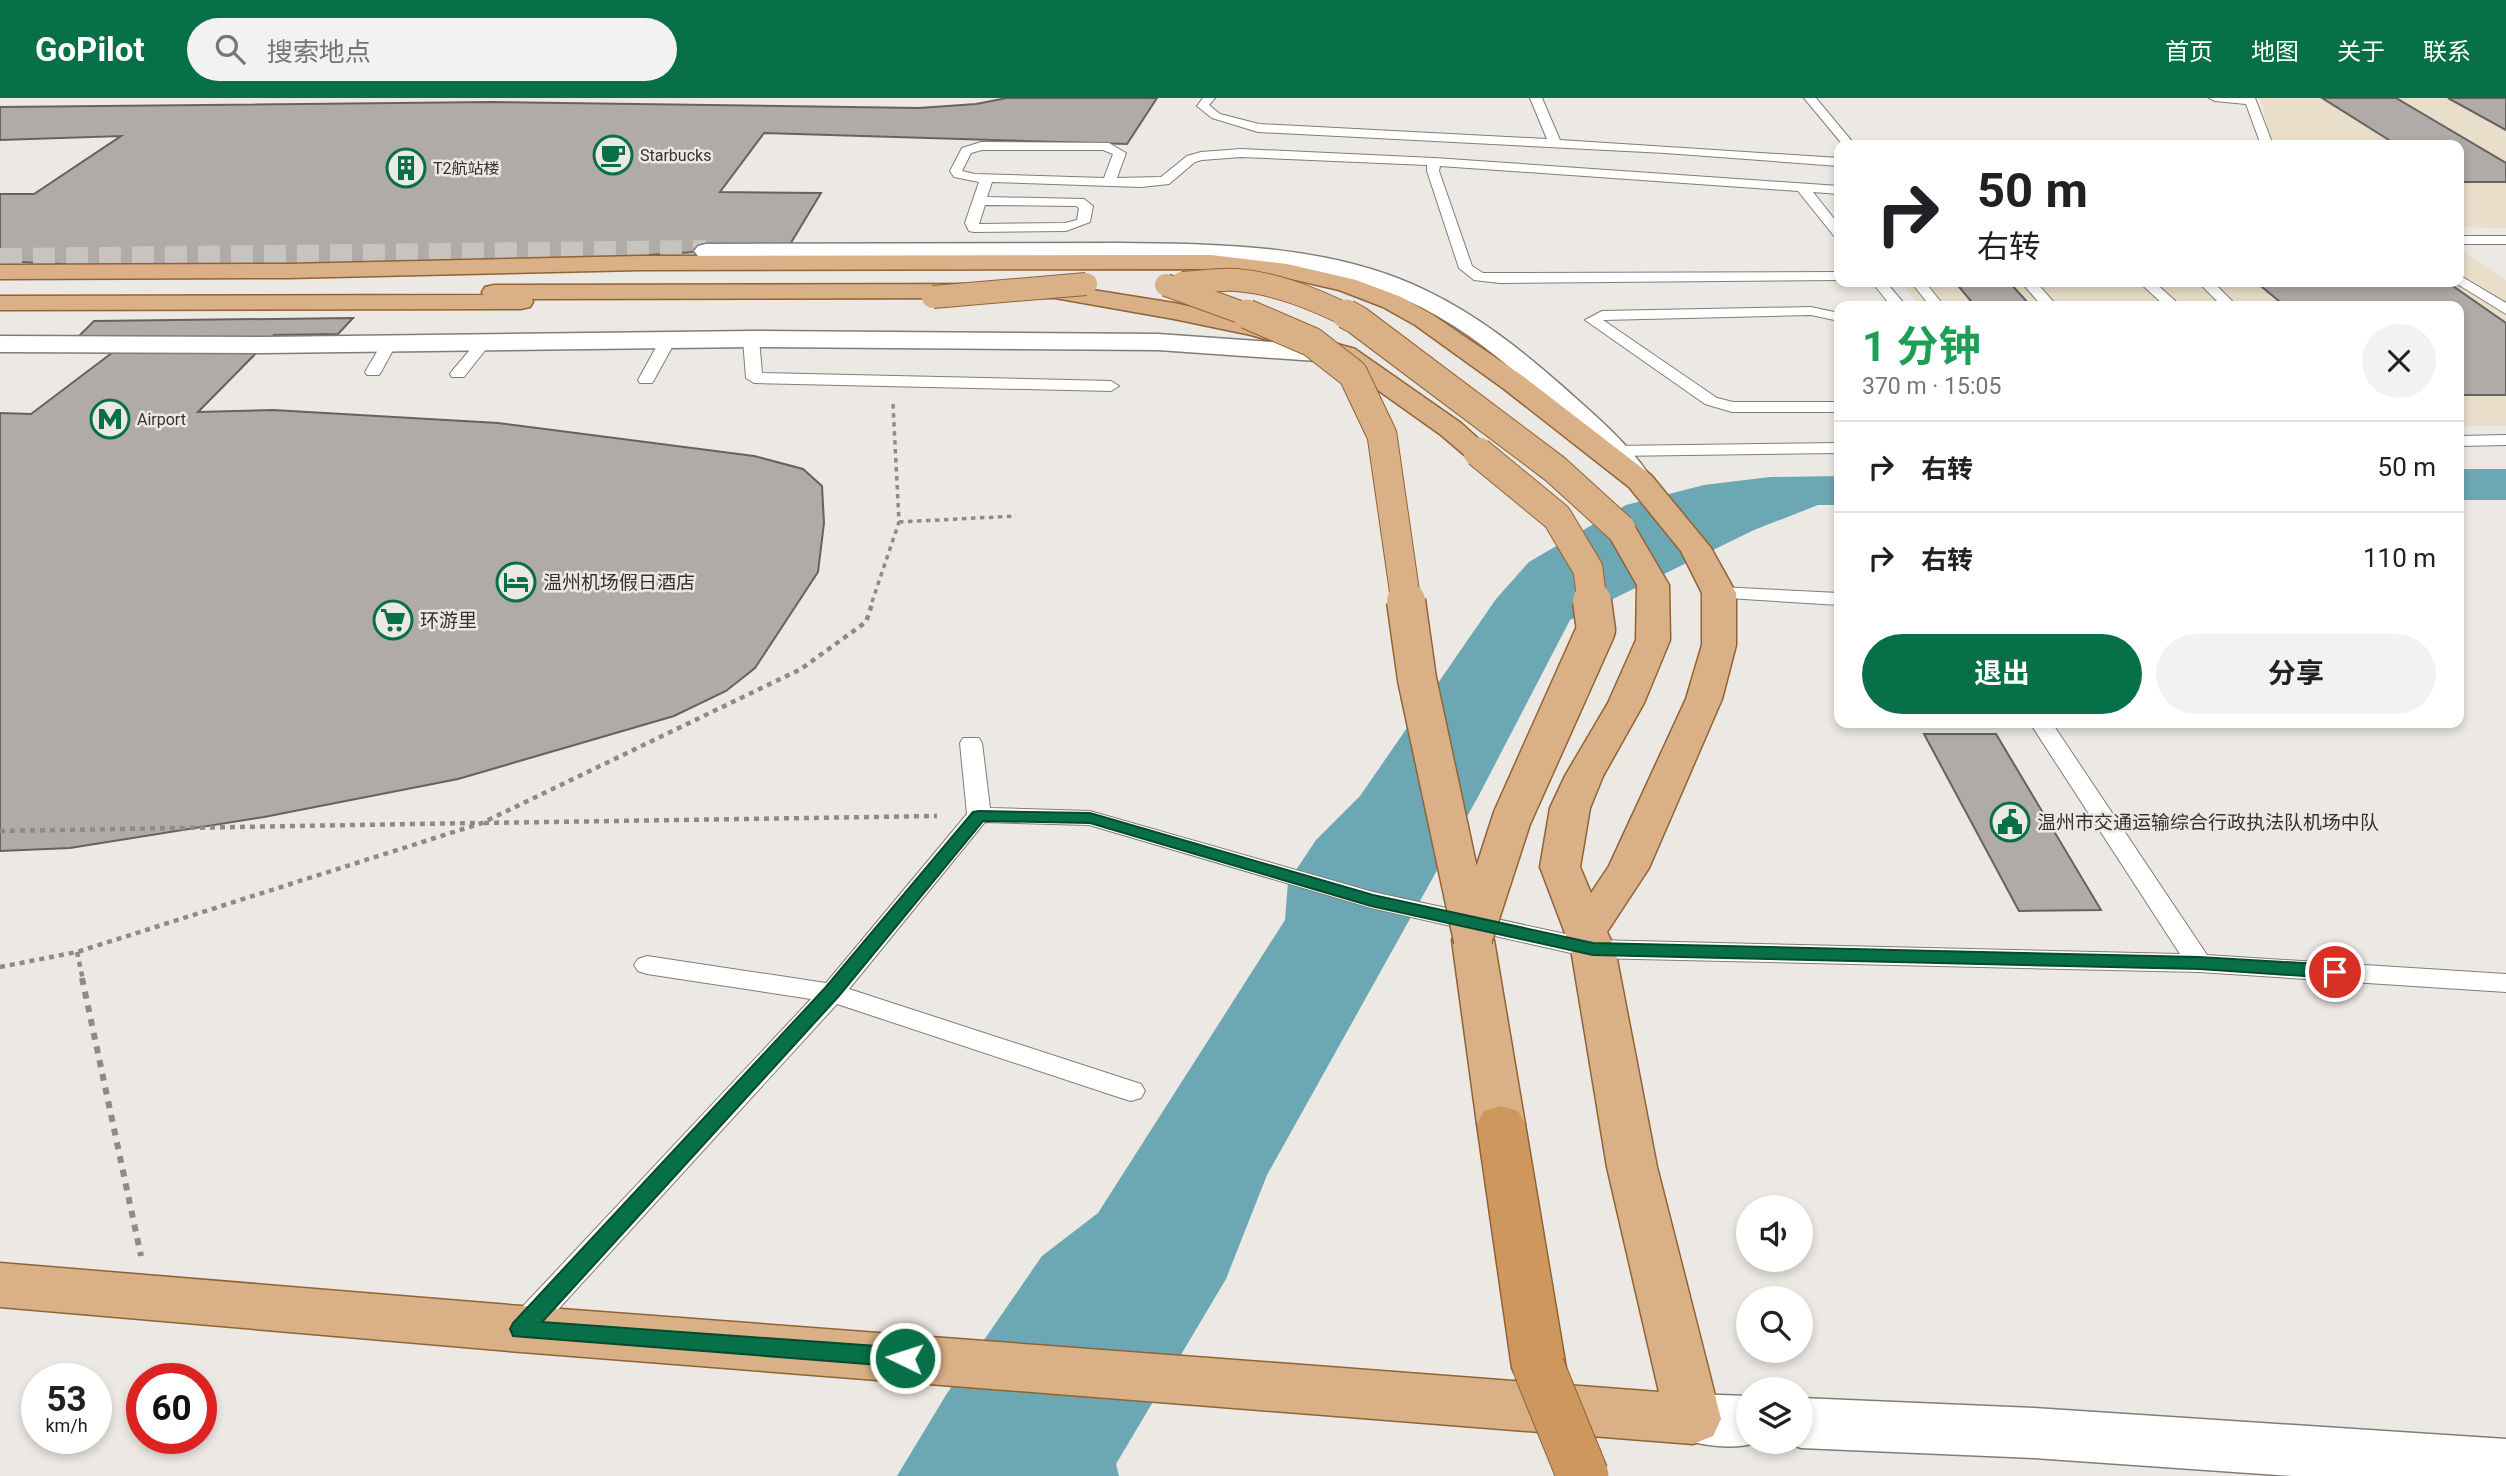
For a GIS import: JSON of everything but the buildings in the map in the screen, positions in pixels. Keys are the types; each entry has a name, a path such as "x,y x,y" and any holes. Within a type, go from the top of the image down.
{"highway":[{"path":"1501,1124 1554,1476"},
{"path":"1539,1368 1583,1476"}],"main road":[{"path":"0,275 640,263 1211,262 1287,271 1347,285 1380,298 1424,320 1514,383 1640,481 1695,548 1719,593 1719,645 1704,698 1629,868 1589,941"},
{"path":"0,275 841,273 958,276 1086,284 1167,285 1200,280 1254,282 1313,298 1357,320 1555,469 1621,529 1653,584 1654,640 1626,703 1584,776 1570,808 1560,867 1589,941 1632,1167 1693,1419 521,1329 0,1285"},
{"path":"0,303 538,302 933,297 1086,284"},
{"path":"1167,285 1312,342 1353,374 1382,435 1417,679 1481,979 1501,1124"},
{"path":"0,293 1243,289 1380,298 1411,330 1425,365 1409,400"},
{"path":"1055,291 1174,311 1257,329 1346,355 1451,429 1557,517 1588,569 1596,630 1512,818 1473,940"}],"street":[{"path":"706,251 1137,250 1225,253 1312,265 1378,281 1415,295 1456,317 1515,360 1594,430 1640,481"},
{"path":"0,344 264,345 390,341 751,339 1158,342 1346,355"},
{"path":"1693,1419 1736,1421"},
{"path":"1813,1424 2034,1433 2506,1465"}],"lane":[{"path":"1209,98 1203,106 1216,116 1258,128 1555,143 1834,163"},
{"path":"1536,98 1555,143"},
{"path":"1810,98 1845,140"},
{"path":"2215,98 2249,99 2265,140"},
{"path":"1110,182 1119,153 1105,146 994,144 966,151 956,171 958,174 987,178 1110,182 1165,181 1191,159 1224,153 1434,162 1834,190"},
{"path":"1434,162 1433,171 1466,268 1479,277 1834,276"},
{"path":"981,201 1071,201 1086,206 1083,222 1074,226 974,228 972,223 987,178"},
{"path":"1802,187 1834,227"},
{"path":"2464,240 2506,240"},
{"path":"2464,282 2506,310"},
{"path":"1883,287 1895,301"},
{"path":"1922,287 1933,301"},
{"path":"2033,287 2045,301"},
{"path":"2152,287 2168,301"},
{"path":"2210,287 2225,301"},
{"path":"1834,316 1811,311 1602,315 1593,320 1711,401 1732,407 1834,407"},
{"path":"751,339 754,378 1111,386"},
{"path":"646,380 668,340"},
{"path":"373,372 390,341"},
{"path":"458,374 485,341"},
{"path":"1820,407 1834,430"},
{"path":"2464,441 2506,440"},
{"path":"1613,451 1834,448"},
{"path":"1719,593 1834,599"},
{"path":"2044,728 2199,963"},
{"path":"521,1329 832,993 979,816 971,743"},
{"path":"979,816 1090,818 1371,900 1589,941 2199,963 2506,983"},
{"path":"647,965 832,993 1131,1091"}],"path":[{"path":"0,967 76,952 482,823 802,669 866,622 899,522 893,400"},
{"path":"899,522 1016,516"},
{"path":"0,831 979,816"},
{"path":"76,952 150,1298"}],"shaded area":[{"path":"2260,98 2506,98 2506,228 2464,227 2464,140 2271,140"},
{"path":"2464,251 2506,280 2506,426 2464,426 2464,301 1916,301 1905,287 2464,287"}],"water":[{"path":"2464,469 2506,469 2506,500 2464,500"},
{"path":"1834,476 1834,505 1818,505 1754,530 1570,620 1478,797 1267,1175 1226,1279 1116,1464 1119,1476 897,1476 946,1395 1042,1256 1098,1213 1285,920 1288,882 1316,840 1360,796 1496,599 1529,562 1626,505 1704,485 1770,477"}],"tunnel":[{"path":"0,259 706,251"}],"place":[{"name":"Starbucks","path":"613,155"},
{"name":"T2航站楼","path":"406,168"},
{"name":"Airport","path":"110,419"},
{"name":"温州机场假日酒店","path":"516,582"},
{"name":"环游里","path":"393,620"},
{"name":"温州市交通运输综合行政执法队机场中队","path":"2010,822"}],"route":[{"path":"905,1358 521,1329 832,993 979,816 1090,818 1371,900 1593,949 2199,963 2335,972"}]}
